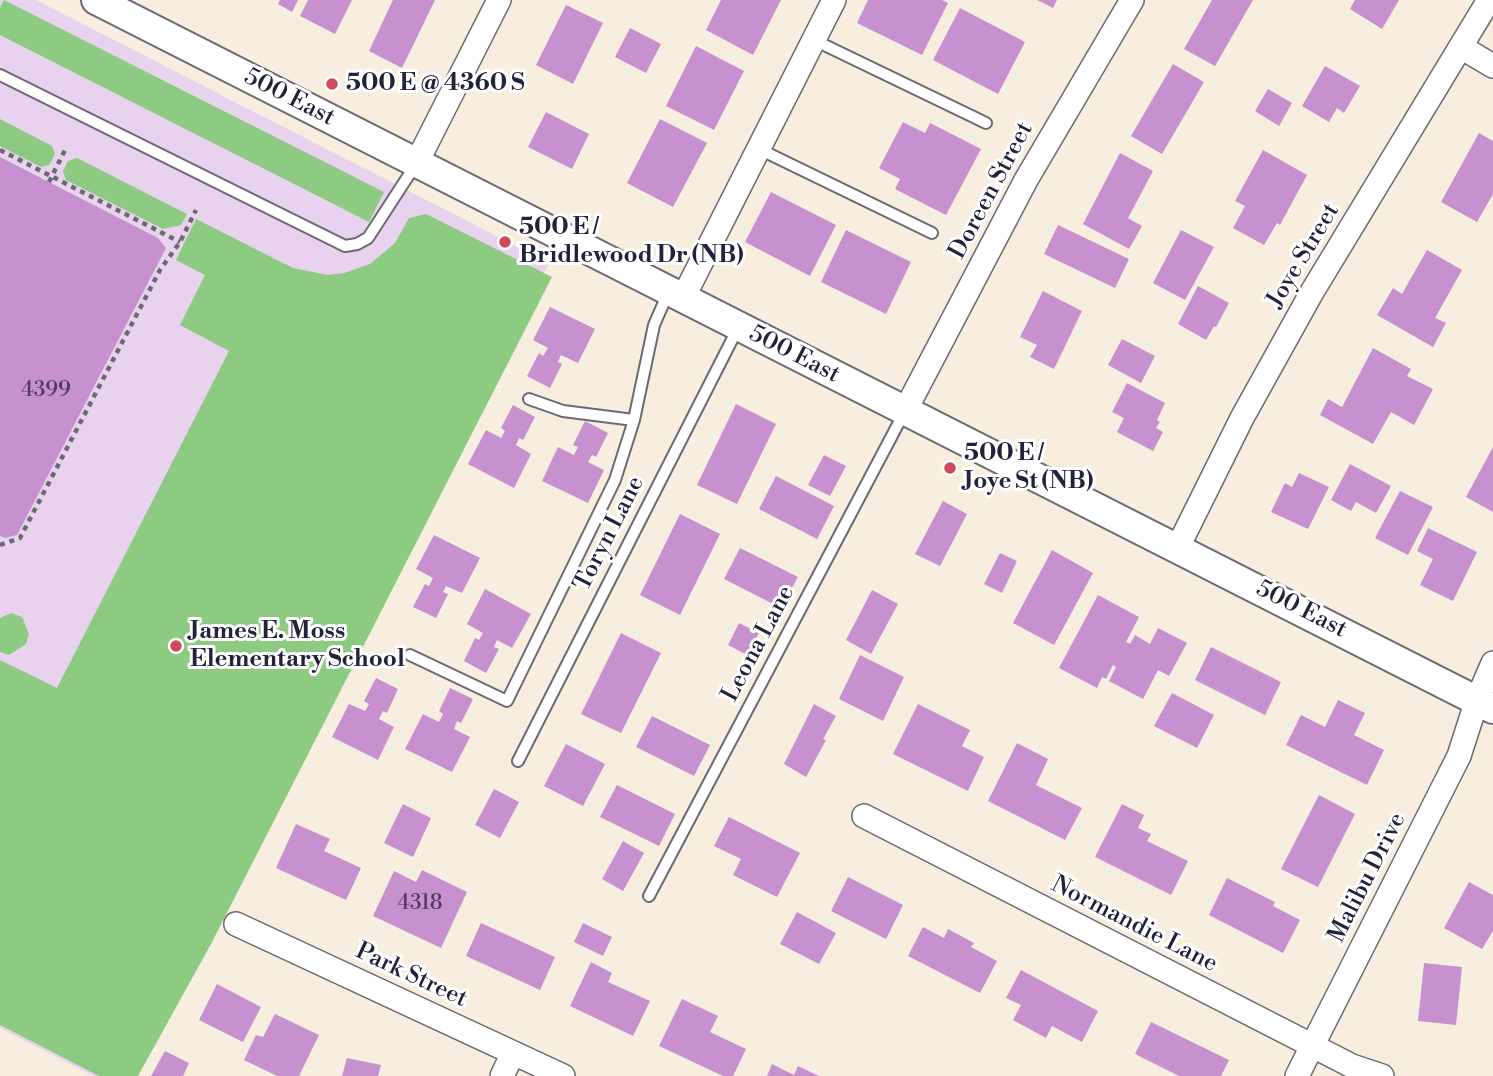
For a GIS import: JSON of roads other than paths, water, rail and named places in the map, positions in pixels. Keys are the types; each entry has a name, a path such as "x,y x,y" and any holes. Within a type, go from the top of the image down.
{"street":[{"name":"500 East","path":"96,0 1485,704"},
{"path":"417,162 499,0"},
{"path":"676,294 759,149 834,0"},
{"name":"Doreen Street","path":"905,411 1026,180 1132,0"},
{"name":"Joye Street","path":"1178,547 1242,418 1312,292 1489,0"},
{"path":"1461,47 1493,66"},
{"name":"Malibu Drive","path":"1297,1076 1485,704 1493,663"},
{"name":"Normandie Lane","path":"864,816 1311,1046 1352,1066 1382,1076"},
{"name":"Park Street","path":"236,924 563,1076"},
{"path":"502,1076 513,1053"}],"lane":[{"path":"814,40 986,123"},
{"path":"0,75 345,246 368,238 417,162"},
{"path":"759,149 932,233"},
{"path":"410,655 507,701 615,480 634,421 654,326 676,294"},
{"name":"Toryn Lane","path":"518,761 739,326"},
{"path":"529,399 563,411 634,421"},
{"name":"Leona Lane","path":"649,896 905,411"}],"place":[{"name":"500 E @ 4360 S","path":"332,84"},
{"name":"500 E / Bridlewood Dr (NB)","path":"505,242"},
{"name":"500 E / Joye St (NB)","path":"950,468"},
{"name":"James E. Moss Elementary School","path":"176,646"}]}
